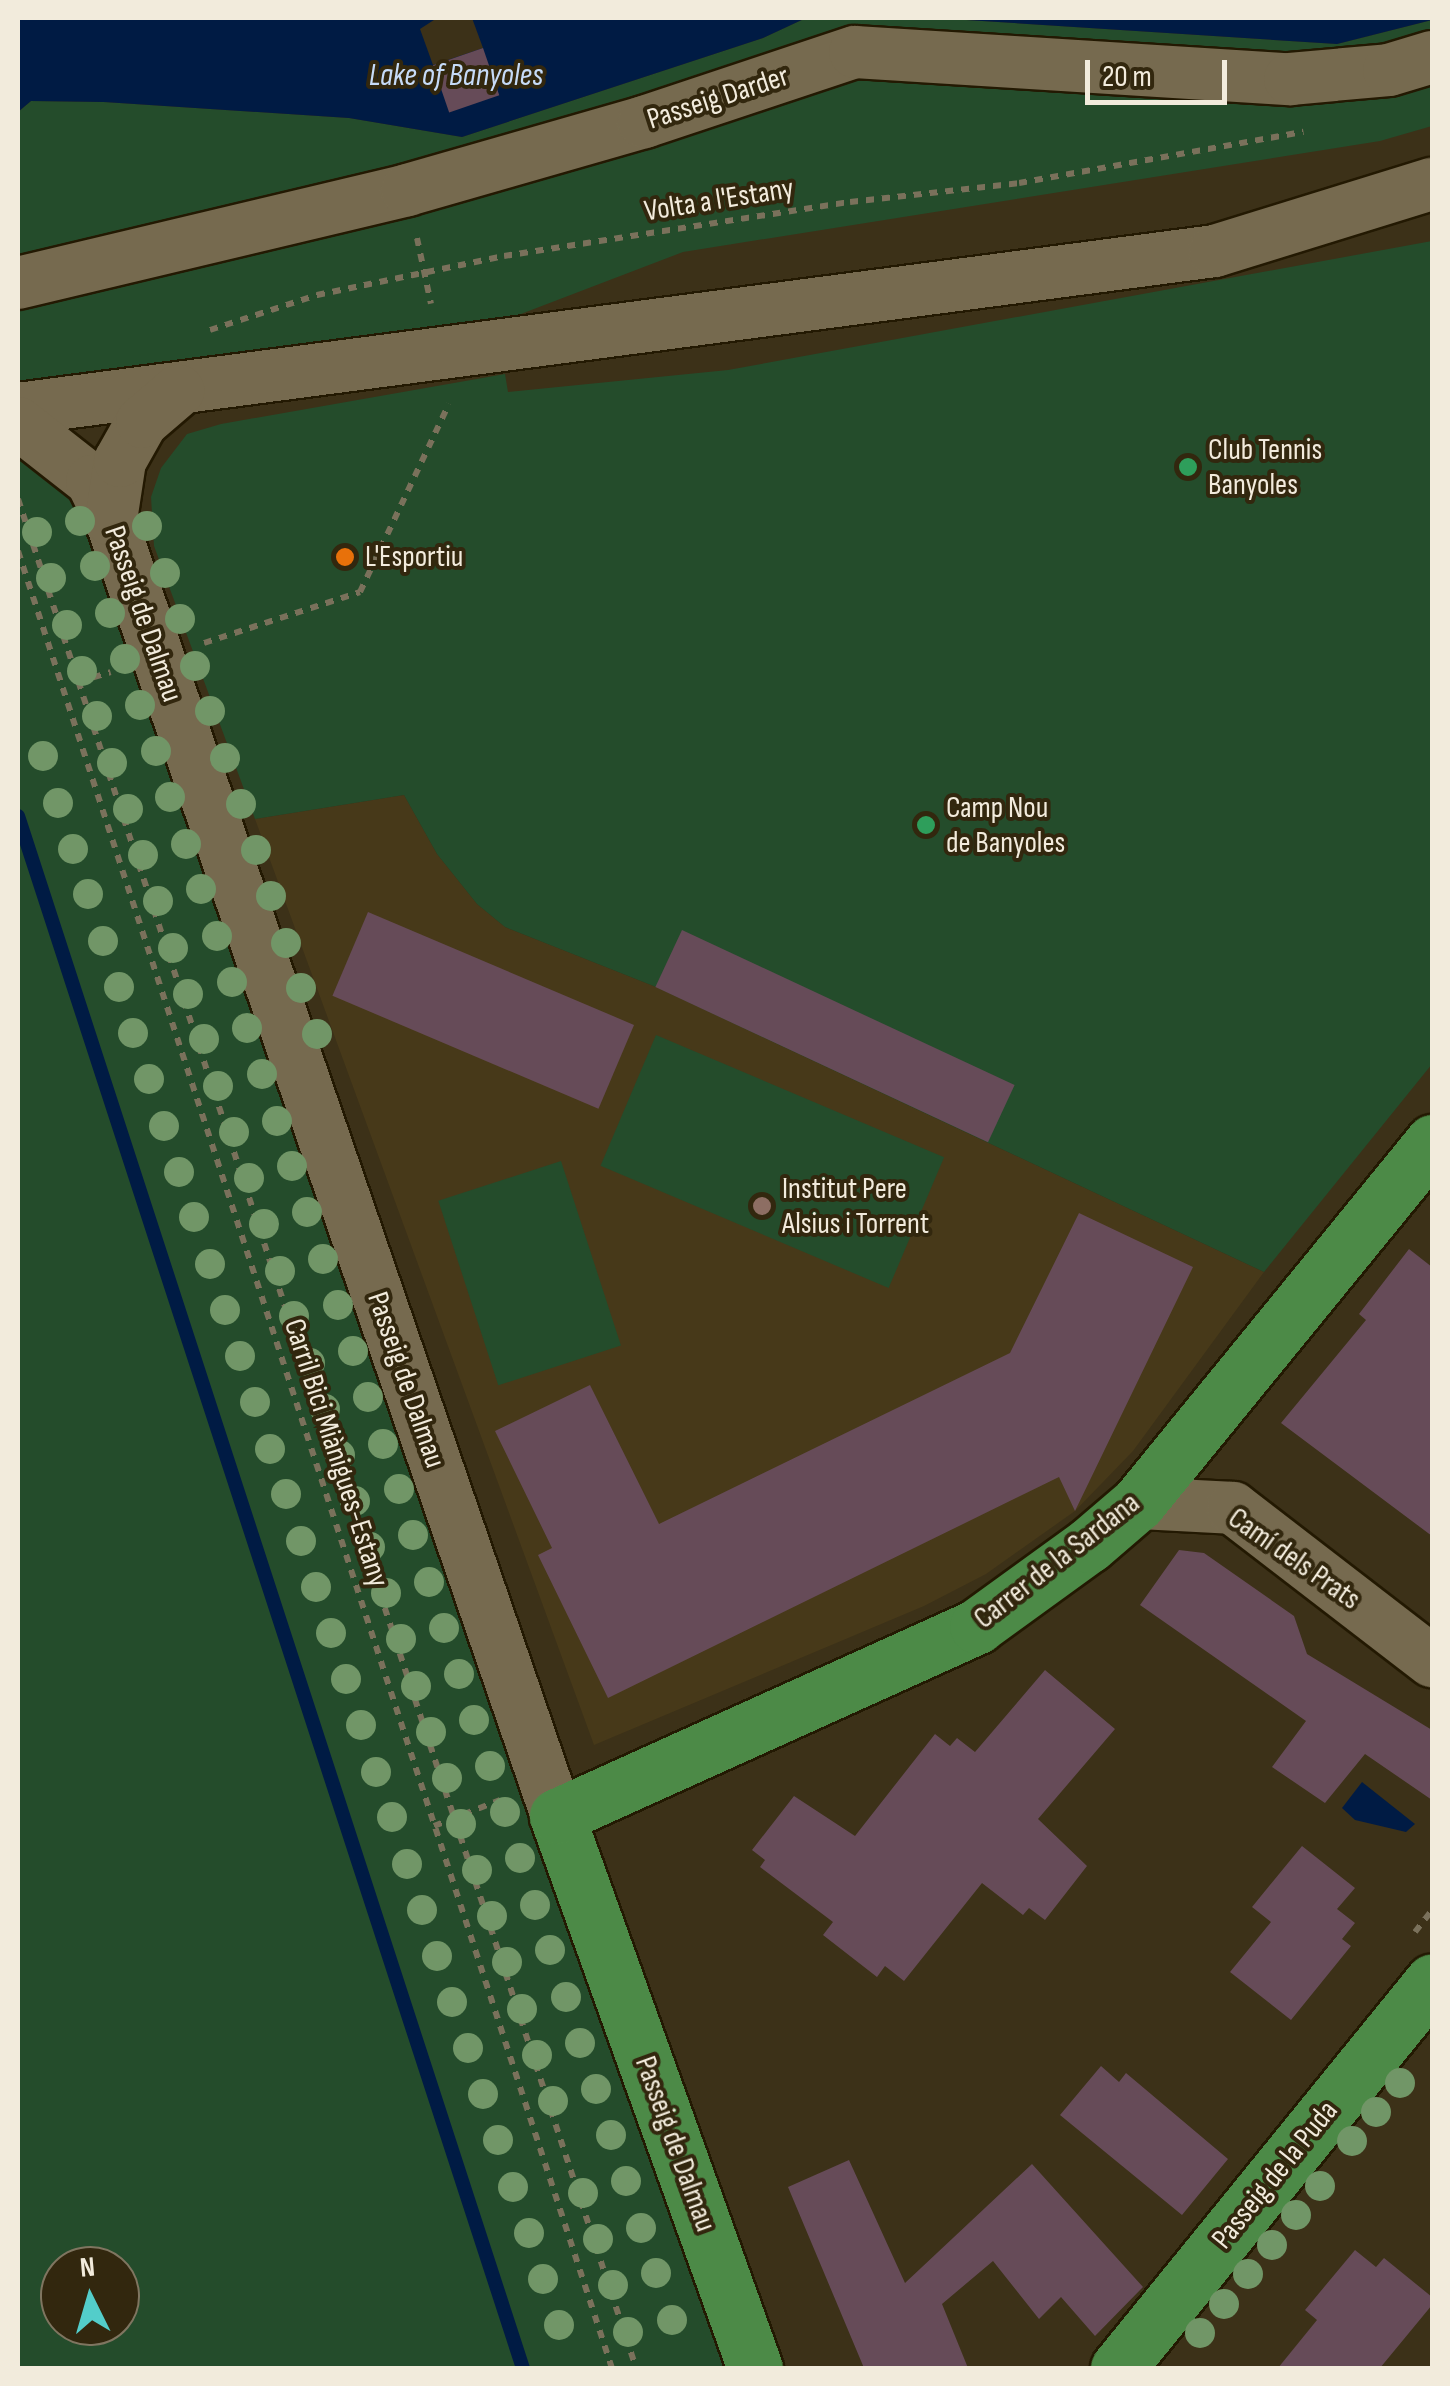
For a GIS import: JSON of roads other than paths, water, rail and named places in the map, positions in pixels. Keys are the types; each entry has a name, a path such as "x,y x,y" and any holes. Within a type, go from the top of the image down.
{"main road":[{"name":"Carrer de la Sardana","path":"557,1816 977,1626 1138,1503 1432,1142"},
{"name":"Passeig de Dalmau","path":"557,1816 755,2368"},
{"name":"Passeig de la Puda","path":"1118,2368 1432,1981"}],"street":[{"name":"Passeig Darder","path":"18,284 407,190 855,52 1290,80 1389,70 1432,57"},
{"path":"18,409 178,391 441,352 1215,250 1432,184"},
{"path":"111,520 120,461 142,422 178,391"},
{"name":"Passeig de Dalmau","path":"18,423 92,481 111,520 557,1816"},
{"name":"Camí dels Prats","path":"1138,1503 1233,1508 1432,1662"}],"water":[{"name":"Lake of Banyoles","path":"18,18 806,18 763,38 462,137 349,118 104,102 31,101 18,112"},
{"path":"935,18 1432,18 1432,20 1337,44"},
{"path":"1362,1782 1415,1824 1406,1832 1355,1820 1342,1808"}],"waterway":[{"path":"18,816 523,2368"}],"place":[{"name":"Club Tennis Banyoles","path":"1188,467"},
{"name":"L'Esportiu","path":"345,557"},
{"name":"Camp Nou de Banyoles","path":"926,825"},
{"name":"Institut Pere Alsius i Torrent","path":"762,1206"}]}
